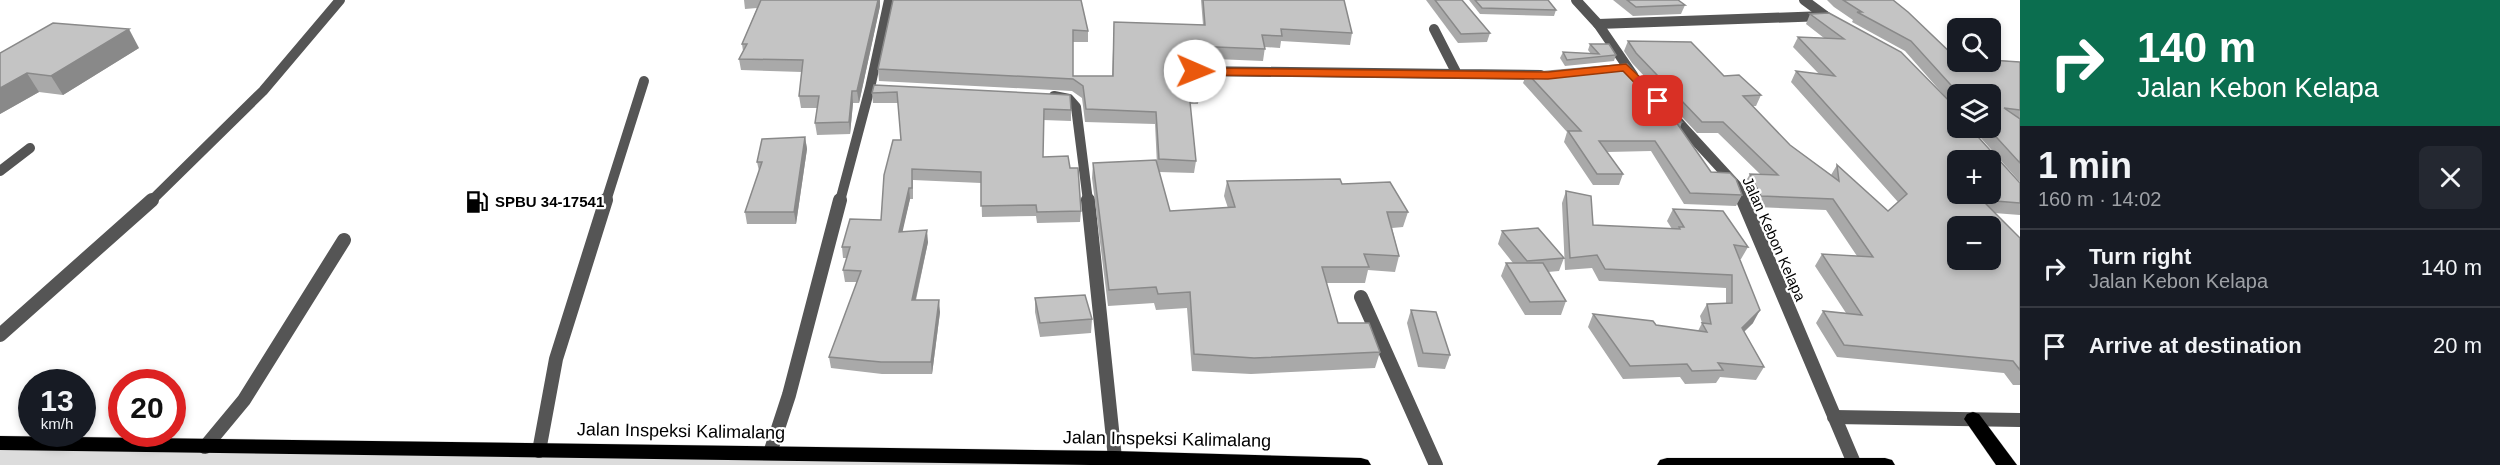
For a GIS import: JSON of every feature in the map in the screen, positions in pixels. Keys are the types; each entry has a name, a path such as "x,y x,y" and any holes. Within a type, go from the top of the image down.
{"main road":[{"path":"1973,419 2007,465"},
{"name":"Jalan Inspeksi Kalimalang","path":"0,443 1115,458 1361,465"},
{"path":"1667,465 1885,465"}],"street":[{"path":"0,335 185,172 273,84 340,0"},
{"path":"770,453 789,395 876,88 890,0"},
{"path":"1576,0 1598,24 1621,68 1642,84"},
{"path":"1598,24 1830,18 1804,0"},
{"path":"1434,29 1457,74"},
{"path":"1195,71 1548,75"},
{"path":"539,451 556,359 644,81"},
{"path":"1036,95 1067,97 1076,101 1115,458"},
{"name":"Jalan Kebon Kelapa","path":"1658,101 1737,186 1855,464"},
{"path":"0,171 30,148"},
{"path":"205,447 244,400 344,240"},
{"path":"1361,297 1436,465"},
{"path":"1834,417 2020,420"}],"shaded area":[{"path":"0,443 18,443 18,447 96,447 96,445 108,445 108,447 186,446 1361,465 0,465"}],"building":[{"path":"761,0 878,0 857,91 852,91 849,122 815,123 819,96 799,96 803,60 739,59 747,44 742,44"},
{"path":"893,0 1081,0 1088,31 1073,30 1073,76 1113,76 1114,22 1205,25 1203,0 1344,0 1352,33 1281,29 1282,36 1262,35 1265,49 1192,46 1193,53 1189,60 1195,66 1199,92 1189,92 1196,161 1159,159 1156,112 1086,109 1083,86 1073,79 878,69"},
{"path":"1435,0 1462,0 1490,33 1461,34"},
{"path":"1475,0 1548,0 1556,10 1482,8"},
{"path":"1627,0 1678,0 1685,5 1636,7"},
{"path":"1843,0 1893,0 1947,49 1947,72 2001,72 2001,61 2020,62 2020,110 2004,108 2020,119 2020,163 1997,138 2001,138 2001,84 1950,84 1911,41 1857,12 1862,12"},
{"path":"1829,13 1901,52 1947,99 1947,138 1979,138 1990,150 1947,150 1947,204 1986,204 1998,216 1947,216 1947,270 2001,270 2001,219 2020,238 2020,370 2013,361 1844,345 1823,311 1862,315 1822,254 1873,257 1833,199 1761,196 1750,174 1778,175 1723,122 1702,122 1636,53 1628,41 1691,42 1724,76 1739,75 1761,95 1743,96 1790,145 1839,181 1837,165 1888,211 1907,194 1796,71 1835,76 1798,37 1844,39 1810,14"},
{"path":"53,23 129,29 51,76 27,73 0,88 0,53"},
{"path":"1590,44 1609,44 1616,55 1567,60 1563,52 1599,54"},
{"path":"1627,64 1682,122 1676,122 1711,172 1730,173 1736,179 1742,195 1690,193 1655,141 1599,141 1623,174 1597,174 1568,131 1581,131 1527,73"},
{"path":"874,85 1070,95 1071,110 1044,109 1043,157 1068,156 1070,168 1078,168 1081,211 1037,212 1036,205 981,206 981,172 912,169 912,188 909,188 899,232 927,230 912,300 939,300 931,362 881,362 829,357 861,271 843,270 850,247 842,247 850,219 881,220 884,175 893,140 901,140 897,92 872,93"},
{"path":"805,137 794,212 745,212 762,162 757,162 762,139"},
{"path":"1156,160 1170,211 1235,207 1227,181 1340,179 1342,184 1390,182 1408,212 1387,212 1399,256 1364,254 1369,267 1322,267 1338,323 1369,323 1380,352 1254,358 1194,354 1190,292 1158,294 1156,287 1109,290 1093,163"},
{"path":"2001,162 2020,183 2020,203 2001,202"},
{"path":"1566,191 1591,196 1593,225 1680,229 1679,227 1684,227 1673,209 1723,211 1748,247 1734,245 1760,310 1742,328 1764,367 1718,363 1723,370 1692,371 1687,364 1630,366 1593,314 1653,321 1656,325 1707,332 1702,323 1711,324 1707,304 1732,303 1732,275 1605,269 1597,255 1570,258"},
{"path":"1538,228 1564,258 1527,261 1502,231"},
{"path":"1506,263 1543,263 1566,301 1530,302"},
{"path":"1085,295 1092,319 1040,323 1035,298"},
{"path":"1411,310 1436,312 1450,355 1423,353"}],"place":[{"name":"SPBU 34-17541","path":"477,202"}],"route":[{"path":"1195,71 1548,75 1626,67 1658,101"}]}
